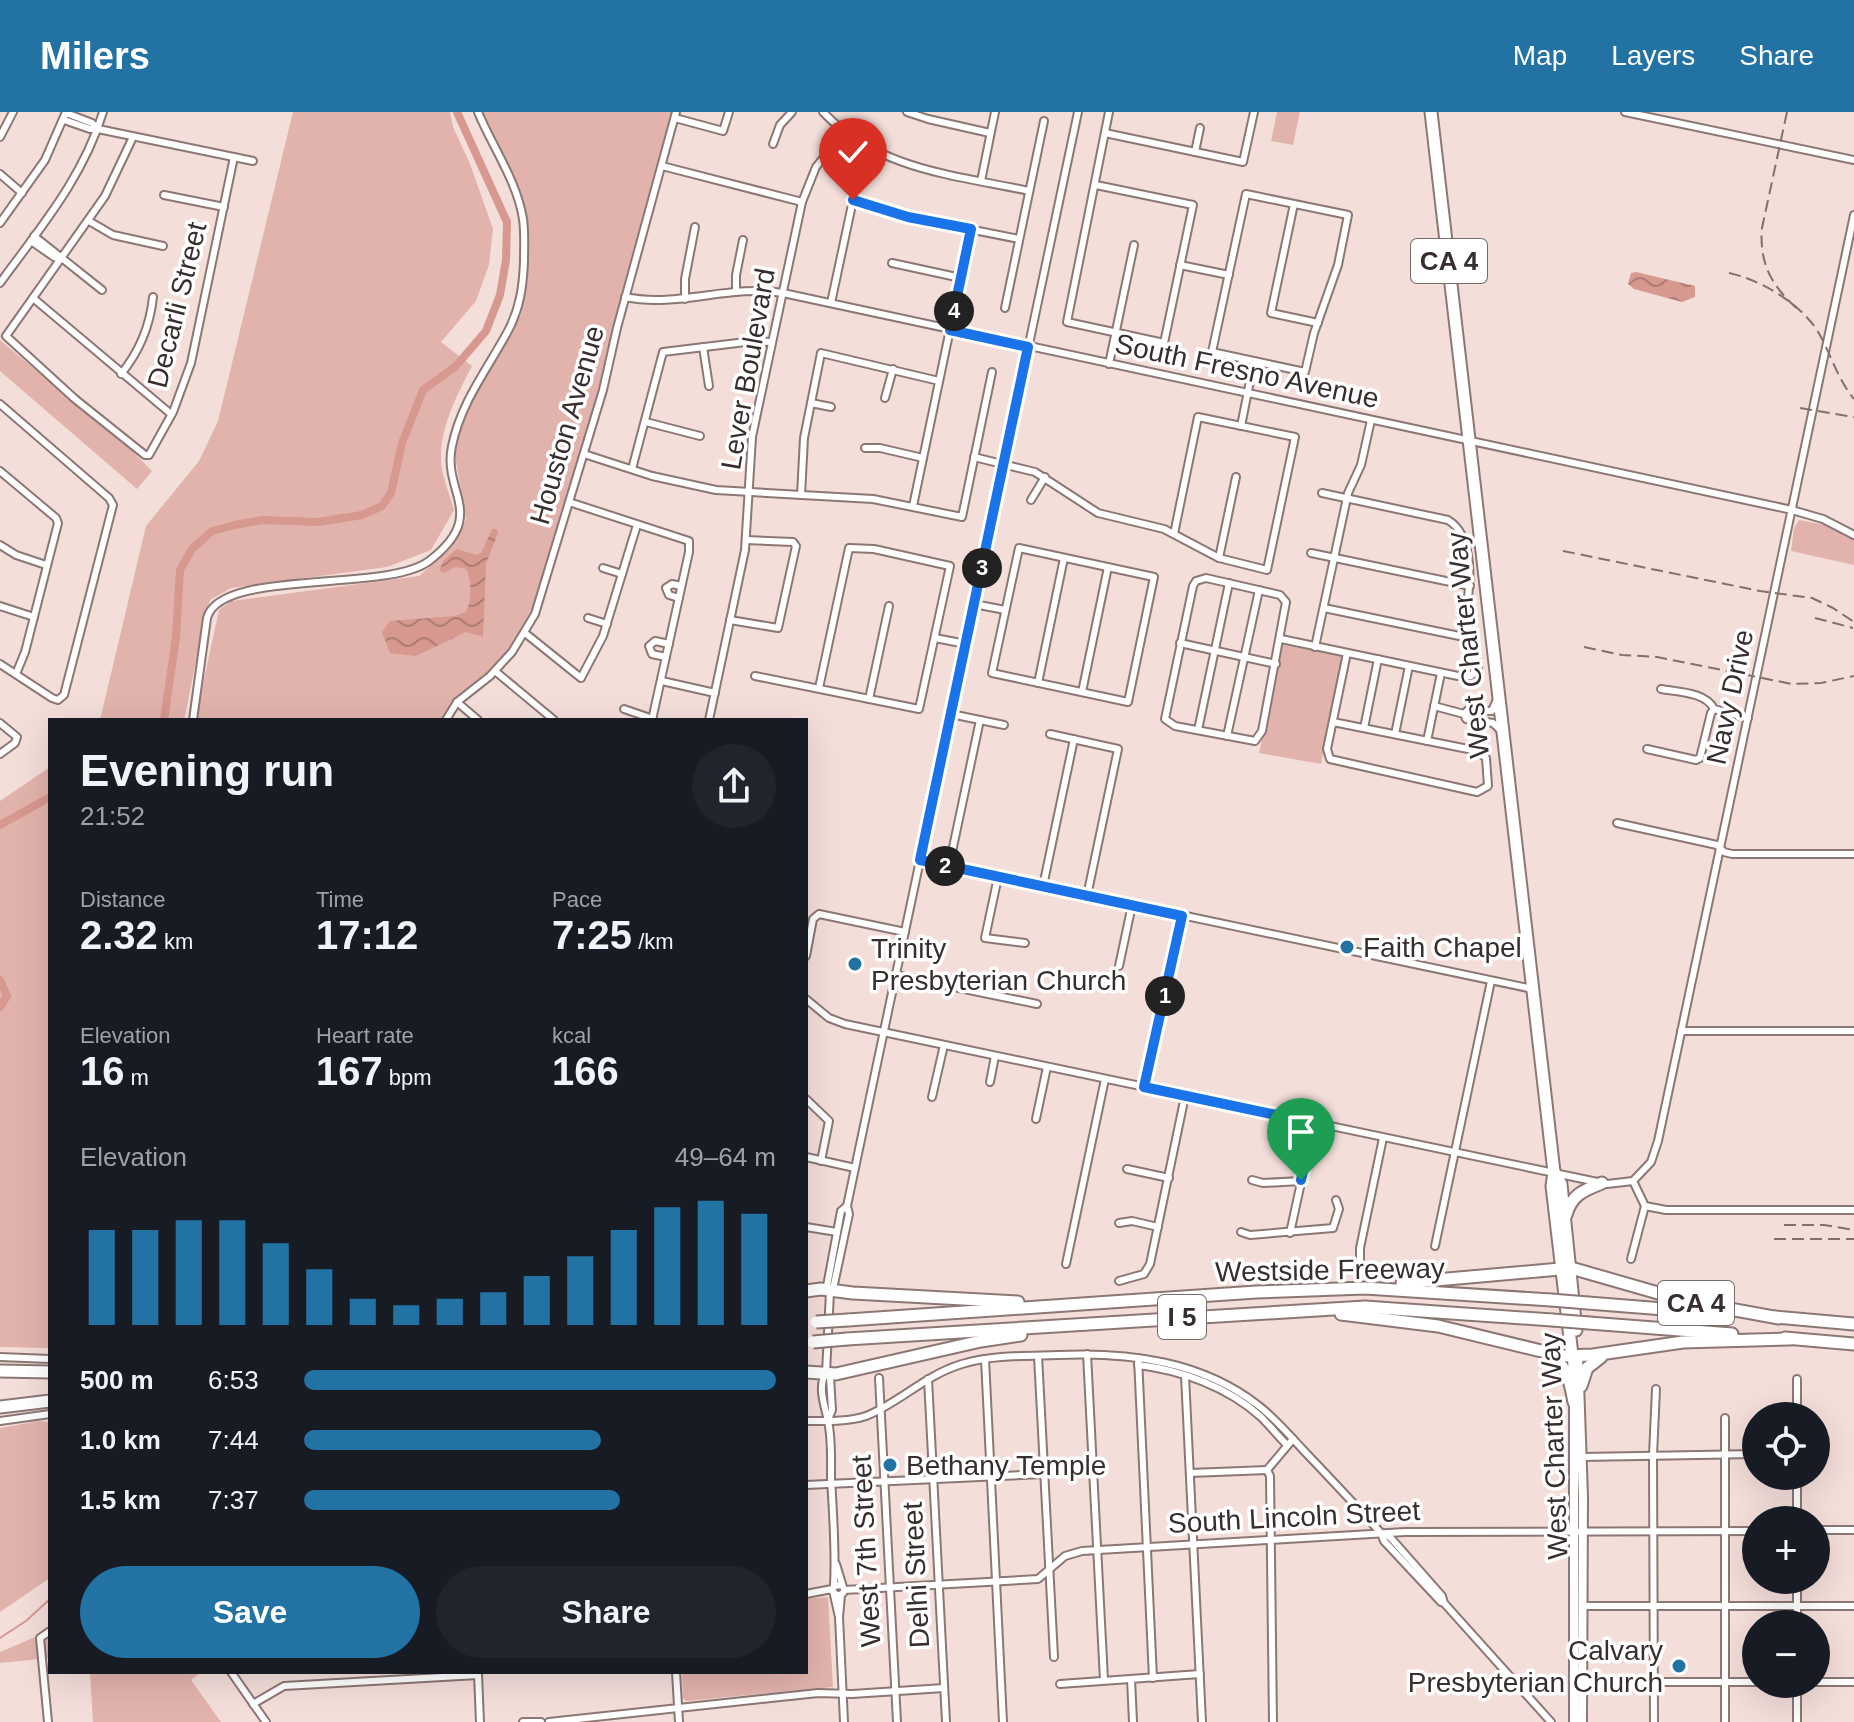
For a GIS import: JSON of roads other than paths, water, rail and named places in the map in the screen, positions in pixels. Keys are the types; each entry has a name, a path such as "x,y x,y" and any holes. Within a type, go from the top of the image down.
{"highway":[{"name":"West Charter Way","path":"1431,112 1554,1172 1552,1186 1564,1245 1575,1354"},
{"name":"West Charter Way","path":"1554,1172 1561,1184 1564,1245"},
{"path":"1565,1219 1568,1207 1578,1193 1602,1183"},
{"path":"1533,1272 1551,1262 1564,1245 1579,1261 1611,1274 1615,1279"},
{"path":"1365,1288 1382,1283 1566,1269 1615,1279"},
{"name":"CA 4","path":"1615,1279 1678,1299 1779,1318"},
{"name":"Westside Freeway","path":"811,1322 1256,1292 1365,1288 1854,1324"},
{"path":"808,1291 1054,1306"},
{"name":"Westside Freeway","path":"810,1342 1365,1307 1854,1344"},
{"path":"1305,1309 1438,1326 1552,1355 1609,1354 1669,1343 1790,1339"},
{"path":"808,1372 850,1371 981,1341 1041,1332 1058,1325"},
{"path":"1525,1349 1563,1365 1574,1402"},
{"path":"1581,1386 1590,1364 1609,1354"},
{"path":"0,1371 48,1374"},
{"path":"0,1378 48,1374"},
{"path":"0,1399 48,1398"},
{"path":"0,1407 48,1398"}],"main road":[{"name":"West Charter Way","path":"1574,1722 1575,1581 1582,1457 1581,1386 1575,1354"},
{"name":"West Charter Way","path":"1575,1354 1582,1722"},
{"path":"1574,1423 1578,1429 1578,1450 1582,1457"},
{"path":"1575,1581 1582,1606"},
{"path":"1575,1660 1578,1661 1578,1681 1582,1682"}],"street":[{"path":"0,137 13,112"},
{"path":"0,283 61,201 79,171 103,112"},
{"path":"193,718 207,618 211,607 219,600 305,583 397,575 424,565 433,558 456,528 461,504 451,455 456,430 474,387 518,310 524,273 521,211 478,112"},
{"path":"676,115 723,131 729,112"},
{"path":"773,144 780,125 792,112"},
{"path":"823,112 844,132 869,148 906,165 1029,191"},
{"path":"907,112 990,133"},
{"path":"981,181 995,112"},
{"path":"830,1292 834,1288 842,1251 848,1220 847,1206 1078,112"},
{"path":"1096,185 1193,205 1164,343 1067,322 1109,112"},
{"path":"1105,133 1243,162 1254,112"},
{"path":"1625,112 1854,160"},
{"path":"0,223 45,160 65,115 92,123 98,129 253,161"},
{"name":"Houston Avenue","path":"447,718 457,702 495,671 525,633 539,601 603,390 625,297 676,115"},
{"path":"1005,308 1044,121"},
{"path":"1195,152 1200,128"},
{"name":"Lever Boulevard","path":"709,718 746,540 752,437 802,202 816,167 844,132"},
{"path":"133,137 115,180 33,298 171,414"},
{"name":"Decarli Street","path":"33,298 6,336 75,399 145,455 149,455 186,380 234,157"},
{"path":"662,166 802,202"},
{"path":"0,174 22,193"},
{"path":"1246,194 1294,204 1348,215 1338,265 1305,372 1212,352 1246,194"},
{"path":"164,195 224,207"},
{"path":"831,303 853,200 898,215 1019,239"},
{"path":"1294,204 1271,313 1318,323"},
{"name":"Navy Drive","path":"1633,1181 1647,1167 1656,1151 1854,215"},
{"path":"89,221 113,235 163,246"},
{"path":"685,299 685,279 695,227"},
{"path":"913,506 971,229"},
{"path":"33,238 54,257 102,290"},
{"path":"736,292 743,240"},
{"path":"1109,364 1134,245"},
{"path":"892,263 961,278"},
{"path":"1180,265 1229,275"},
{"name":"South Fresno Avenue","path":"625,297 657,301 761,290 783,293 1792,510 1823,519 1854,535"},
{"path":"121,374 144,336 153,297"},
{"path":"632,469 663,352 754,341 772,342"},
{"path":"703,347 709,386"},
{"path":"801,495 804,438 821,353 939,381"},
{"path":"1241,426 1254,361"},
{"path":"885,398 893,369"},
{"path":"584,454 716,490 873,499 962,517 992,372"},
{"path":"811,403 831,407"},
{"path":"0,404 109,498 113,505 64,695 56,700 0,664"},
{"path":"974,457 1045,477 1098,513 1174,534 1219,558 1267,570 1295,437 1198,417 1174,534"},
{"path":"1315,647 1346,498 1361,465 1371,420"},
{"path":"646,422 700,436"},
{"path":"865,448 880,448 923,458"},
{"path":"0,471 57,520 34,617 16,674"},
{"path":"1031,500 1045,477"},
{"path":"1219,558 1236,477"},
{"path":"1322,493 1448,520 1457,526 1465,539 1470,586 1465,615"},
{"path":"569,502 689,541 652,718"},
{"path":"525,633 581,678 607,624 637,525"},
{"path":"730,620 778,628 796,546 793,542 746,540"},
{"path":"0,545 16,555 46,565"},
{"path":"755,676 919,709 950,566 874,549 849,548 819,688"},
{"path":"1019,548 1108,567 1154,577 1128,702 992,673 1019,548"},
{"path":"1311,553 1470,586"},
{"path":"1038,683 1064,558"},
{"path":"1082,692 1108,567"},
{"path":"603,568 622,574"},
{"path":"1200,579 1229,583 1280,595 1286,602 1276,664 1259,736 1249,741 1175,726 1165,719 1193,586 1200,579"},
{"path":"1198,730 1229,583"},
{"path":"679,598 669,595 666,588 672,584 681,586"},
{"path":"1227,736 1259,590"},
{"path":"974,604 1005,610"},
{"path":"0,606 34,617"},
{"path":"869,699 889,606"},
{"path":"1281,639 1441,673 1471,676 1478,665 1469,638 1324,608"},
{"path":"588,618 607,624"},
{"path":"935,638 966,644"},
{"path":"666,657 652,654 649,646 655,641 669,644"},
{"path":"1180,643 1276,664"},
{"path":"1333,722 1484,754 1489,782 1485,789 1477,792 1332,761 1328,757 1333,722 1347,653"},
{"path":"1364,728 1378,659"},
{"path":"1395,734 1409,666"},
{"path":"495,671 552,718"},
{"path":"1427,741 1441,673"},
{"path":"662,681 715,693"},
{"path":"1647,749 1696,760 1700,758 1714,709 1711,702 1703,697 1661,689"},
{"path":"1464,714 1468,710 1492,711 1498,697"},
{"path":"457,702 476,718"},
{"path":"1434,706 1464,714 1466,719 1493,723 1502,732"},
{"path":"624,709 649,718"},
{"path":"1714,709 1748,718"},
{"path":"951,714 1004,725"},
{"path":"949,866 980,720"},
{"path":"0,723 17,737 15,743 0,754"},
{"path":"1050,734 1118,749 1087,896"},
{"path":"1043,886 1074,739"},
{"path":"1617,823 1717,845 1724,852 1732,854 1854,854"},
{"path":"920,860 1533,989"},
{"path":"998,877 985,938 1025,943"},
{"path":"1119,966 1132,905"},
{"path":"808,945 813,919 819,914 905,932"},
{"path":"1144,1087 1182,916"},
{"path":"896,975 1037,1004"},
{"path":"1435,1246 1491,981"},
{"path":"808,1001 833,1020 884,1032 1602,1183 1633,1181 1645,1206 1631,1259"},
{"path":"1681,1031 1854,1031"},
{"path":"932,1097 944,1045"},
{"path":"990,1082 995,1056"},
{"path":"1036,1119 1047,1067"},
{"path":"1066,1264 1105,1079"},
{"path":"1119,1281 1144,1274 1150,1264 1185,1096"},
{"path":"808,1101 829,1119 821,1161"},
{"path":"1290,1233 1314,1123"},
{"path":"1360,1261 1383,1138"},
{"path":"808,1158 855,1168"},
{"path":"1127,1169 1169,1178"},
{"path":"1252,1180 1263,1183 1301,1181"},
{"path":"1241,1232 1250,1235 1333,1228 1339,1209 1336,1200"},
{"path":"844,1722 828,1420 832,1410 830,1377 826,1373 830,1292 827,1286 841,1211 847,1206"},
{"path":"1645,1206 1666,1210 1854,1210"},
{"path":"837,1232 848,1220"},
{"path":"1119,1223 1132,1221 1158,1227"},
{"path":"808,1227 837,1232"},
{"path":"837,1232 842,1251"},
{"path":"1087,1354 1104,1680"},
{"path":"808,1421 856,1419 958,1365 985,1359 1087,1354 1184,1367 1222,1382 1258,1405 1381,1533 1390,1537 1551,1722"},
{"path":"1038,1356 1054,1657"},
{"path":"0,1357 48,1359"},
{"path":"985,1359 1003,1722"},
{"path":"1138,1362 1215,1387 1260,1417 1287,1445"},
{"path":"1138,1362 1153,1678"},
{"path":"1185,1376 1202,1722"},
{"name":"West 7th Street","path":"879,1378 897,1722"},
{"name":"Delhi Street","path":"928,1379 946,1722"},
{"path":"1797,1379 1797,1402"},
{"path":"1654,1722 1653,1455 1656,1389"},
{"path":"0,1421 48,1414"},
{"path":"1725,1418 1725,1722"},
{"path":"1190,1473 1267,1470 1293,1439"},
{"path":"1582,1457 1742,1454"},
{"path":"1267,1470 1270,1476 1273,1722"},
{"path":"808,1485 1044,1474"},
{"path":"1830,1530 1854,1530"},
{"name":"South Lincoln Street","path":"808,1594 1038,1579 1072,1553 1097,1550 1381,1533 1742,1531"},
{"path":"1797,1594 1797,1610"},
{"path":"1582,1606 1854,1606"},
{"path":"48,1632 40,1638 48,1722"},
{"path":"232,1674 266,1722"},
{"path":"253,1704 284,1686 478,1674 480,1722"},
{"path":"676,1674 679,1722"},
{"path":"1060,1684 1200,1674"},
{"path":"1131,1679 1133,1722"},
{"path":"1582,1682 1742,1682"},
{"path":"1830,1682 1854,1682"},
{"path":"549,1722 818,1693 944,1688"},
{"path":"1797,1698 1797,1722"},
{"path":"523,1722 541,1722"}],"water":[{"path":"1631,273 1695,286 1695,297 1682,302 1634,289 1628,284"},
{"path":"492,529 497,529 498,533 486,564 483,637 466,632 416,656 390,653 382,632 390,621 455,616 466,612 470,590 466,569 455,567 444,573 439,570 444,560 457,549 476,555 481,553"}],"waterway":[{"path":"164,718 176,637 180,570 192,549 212,531 235,525 262,520 318,522 362,515 382,506 391,493 402,443 423,390 456,366 486,331 500,295 506,260 507,222 457,112"},
{"path":"0,825 48,798"},
{"path":"0,980 7,996 0,1007"},
{"path":"0,1638 26,1621 48,1601"}],"railway":[{"path":"1787,112 1762,228 1762,241 1769,274 1781,293 1799,310"},
{"path":"1729,273 1768,288 1805,315 1821,337 1854,399"},
{"path":"1800,408 1854,417"},
{"path":"1563,551 1760,591 1812,598 1854,622"},
{"path":"1815,618 1853,628"},
{"path":"1584,647 1622,655 1657,657 1792,684 1821,683 1854,676"},
{"path":"1784,1225 1824,1225 1854,1230"},
{"path":"1774,1239 1854,1239"}],"place":[{"name":"Faith Chapel","path":"1347,947"},
{"name":"Trinity Presbyterian Church","path":"855,964"},
{"name":"Bethany Temple","path":"890,1465"},
{"name":"Calvary Presbyterian Church","path":"1679,1666"}]}
